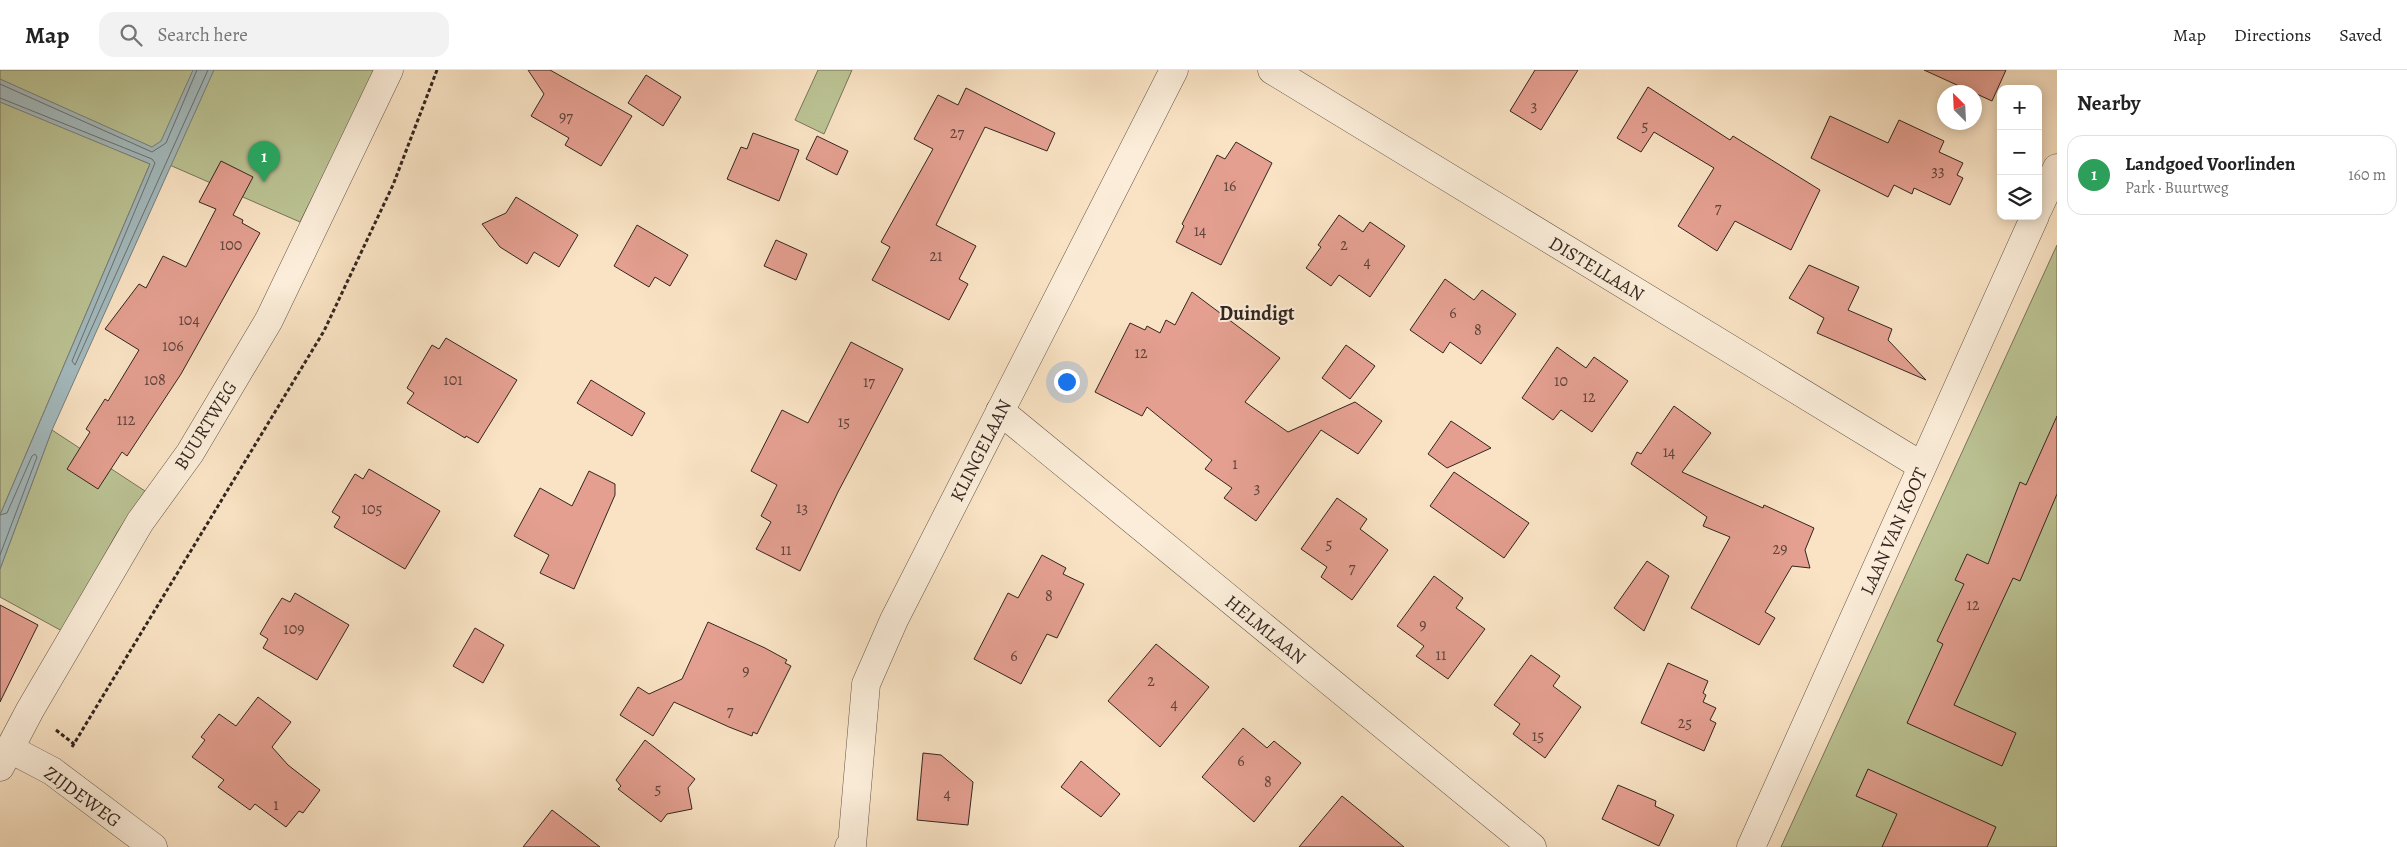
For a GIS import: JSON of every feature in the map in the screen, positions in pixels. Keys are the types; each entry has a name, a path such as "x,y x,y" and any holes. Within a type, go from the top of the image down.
{"street":[{"name":"BUURTWEG","path":"5,758 30,710 140,522 190,453 269,320 389,70"},
{"name":"KLINGELAAN","path":"852,846 866,684 894,620 1174,70"},
{"name":"DISTELLAAN","path":"1272,70 1922,466"},
{"path":"2042,200 2057,168"},
{"name":"LAAN VAN KOOT","path":"1752,847 2033,220"},
{"name":"HELMLAAN","path":"1000,411 1532,847"},
{"name":"ZIJDEWEG","path":"5,758 52,771 153,847"}],"path":[{"path":"52,771 80,735 324,331 393,184 437,70"}],"green space":[{"path":"0,70 376,70 300,222 117,142 113,148 150,164 0,515"},
{"path":"818,70 852,70 824,134 795,120"},
{"path":"2057,245 2057,847 1781,847"},
{"path":"52,430 145,491 118,531 62,631 0,597 0,569"}],"water":[{"path":"193,70 214,70 52,430 0,569 0,515 150,164 0,102 0,79 152,147 161,141"}],"building":[{"path":"528,70 550,70 632,116 601,166 565,145 569,138 531,116 544,94"},
{"path":"1535,70 1578,70 1541,130 1510,111"},
{"path":"1924,70 2006,70 1999,85 1997,85 1992,101 1982,96 1982,85 1957,85"},
{"path":"646,75 681,97 663,126 628,103"},
{"path":"1648,87 1730,140 1733,136 1820,190 1791,250 1735,221 1717,251 1678,226 1714,168 1654,132 1641,152 1617,138"},
{"path":"966,88 1055,133 1047,151 985,127 936,225 976,246 959,279 968,284 949,320 872,280 890,247 881,242 933,149 914,139 938,95 958,105"},
{"path":"1830,116 1888,143 1899,120 1944,141 1939,152 1963,163 1957,175 1963,178 1950,205 1914,188 1912,194 1894,185 1888,197 1811,158"},
{"path":"753,133 799,150 779,201 727,179 741,147 747,149"},
{"path":"817,136 848,151 837,175 806,159"},
{"path":"1236,142 1272,163 1221,265 1176,242 1184,226 1182,224 1217,155 1225,159"},
{"path":"221,161 253,177 233,215 243,220 242,223 260,233 181,374 127,456 122,452 98,489 67,469 90,432 86,429 105,399 108,401 139,350 105,329 139,284 146,288 163,256 186,267 216,209 199,202"},
{"path":"516,197 578,235 559,267 534,252 527,264 500,247 482,224 506,213"},
{"path":"1339,215 1363,232 1370,222 1405,246 1370,297 1339,275 1331,286 1306,268 1321,247 1318,245"},
{"path":"637,225 688,255 670,286 655,277 649,287 614,266"},
{"path":"776,240 807,254 796,280 764,266"},
{"path":"1809,265 1859,287 1848,310 1892,329 1888,340 1926,380 1817,333 1824,318 1789,298"},
{"path":"1445,279 1474,300 1482,290 1516,314 1481,364 1450,342 1443,353 1410,330"},
{"path":"1192,292 1280,358 1245,402 1288,432 1355,402 1382,421 1358,454 1321,430 1256,521 1224,498 1232,488 1205,469 1212,460 1147,407 1142,416 1095,392 1130,323 1145,330 1147,326 1160,333 1166,320 1175,325"},
{"path":"446,338 517,380 478,443 466,436 465,438 407,403 414,393 407,388 432,345 439,349"},
{"path":"851,342 903,369 838,492 800,571 756,549 771,522 761,516 777,485 751,471 782,410 808,423"},
{"path":"1346,345 1375,366 1350,399 1322,378"},
{"path":"1557,347 1586,368 1594,357 1628,381 1592,432 1561,410 1553,420 1522,398"},
{"path":"591,380 645,413 632,436 577,403"},
{"path":"1674,406 1711,433 1682,472 1763,508 1764,505 1814,528 1805,550 1810,568 1792,566 1765,612 1775,618 1759,645 1691,608 1730,537 1703,526 1707,517 1631,464 1637,452 1641,454"},
{"path":"2057,416 2057,494 2020,581 2013,578 1954,705 2016,733 2002,766 1907,723 1943,644 1937,641 1964,584 1955,580 1967,554 1988,564 2020,482 2026,485"},
{"path":"1451,421 1491,448 1447,468 1428,454"},
{"path":"369,469 440,511 405,569 334,527 340,517 332,512 355,474 363,479"},
{"path":"589,471 615,484 615,495 574,589 540,573 549,555 514,536 540,488 572,506"},
{"path":"1454,472 1529,523 1504,558 1430,506"},
{"path":"1337,498 1367,519 1360,529 1388,550 1352,600 1321,577 1327,567 1301,549"},
{"path":"1042,555 1066,568 1063,574 1084,584 1057,638 1047,634 1021,684 974,659 1008,593 1018,598"},
{"path":"1647,561 1669,576 1644,631 1614,608"},
{"path":"1434,576 1463,598 1456,608 1485,629 1448,679 1416,656 1424,646 1397,626"},
{"path":"295,593 349,625 317,680 263,648 268,639 260,634 282,598 290,602"},
{"path":"0,605 38,625 0,702"},
{"path":"708,622 765,648 787,660 785,663 791,666 757,734 753,732 752,736 674,702 653,736 620,715 638,687 649,694 682,679"},
{"path":"475,628 504,645 483,683 453,666"},
{"path":"1156,644 1209,687 1160,747 1108,701"},
{"path":"1531,655 1560,676 1553,686 1581,707 1545,758 1513,734 1520,724 1494,705"},
{"path":"1668,663 1708,681 1703,693 1706,695 1703,702 1716,708 1710,720 1716,723 1704,751 1641,723"},
{"path":"258,697 291,722 272,747 288,765 320,790 303,813 299,811 286,827 255,804 250,810 218,787 224,780 192,757 205,740 201,737 219,714 236,726"},
{"path":"1243,728 1267,748 1274,741 1301,763 1254,822 1202,777"},
{"path":"645,740 695,779 688,788 692,809 667,814 661,822 618,789 621,786 616,780"},
{"path":"923,753 941,755 973,782 968,825 917,820"},
{"path":"1081,761 1120,794 1101,817 1061,787"},
{"path":"1868,769 1996,827 1987,847 1882,847 1897,814 1856,796"},
{"path":"1618,785 1656,801 1655,806 1674,815 1659,846 1602,819"},
{"path":"1342,796 1369,818 1404,847 1299,847"},
{"path":"552,810 600,847 523,847"}],"place":[{"name":"Landgoed Voorlinden","path":"264,182"}],"district":[{"name":"Duindigt","path":"1257,313"}]}
